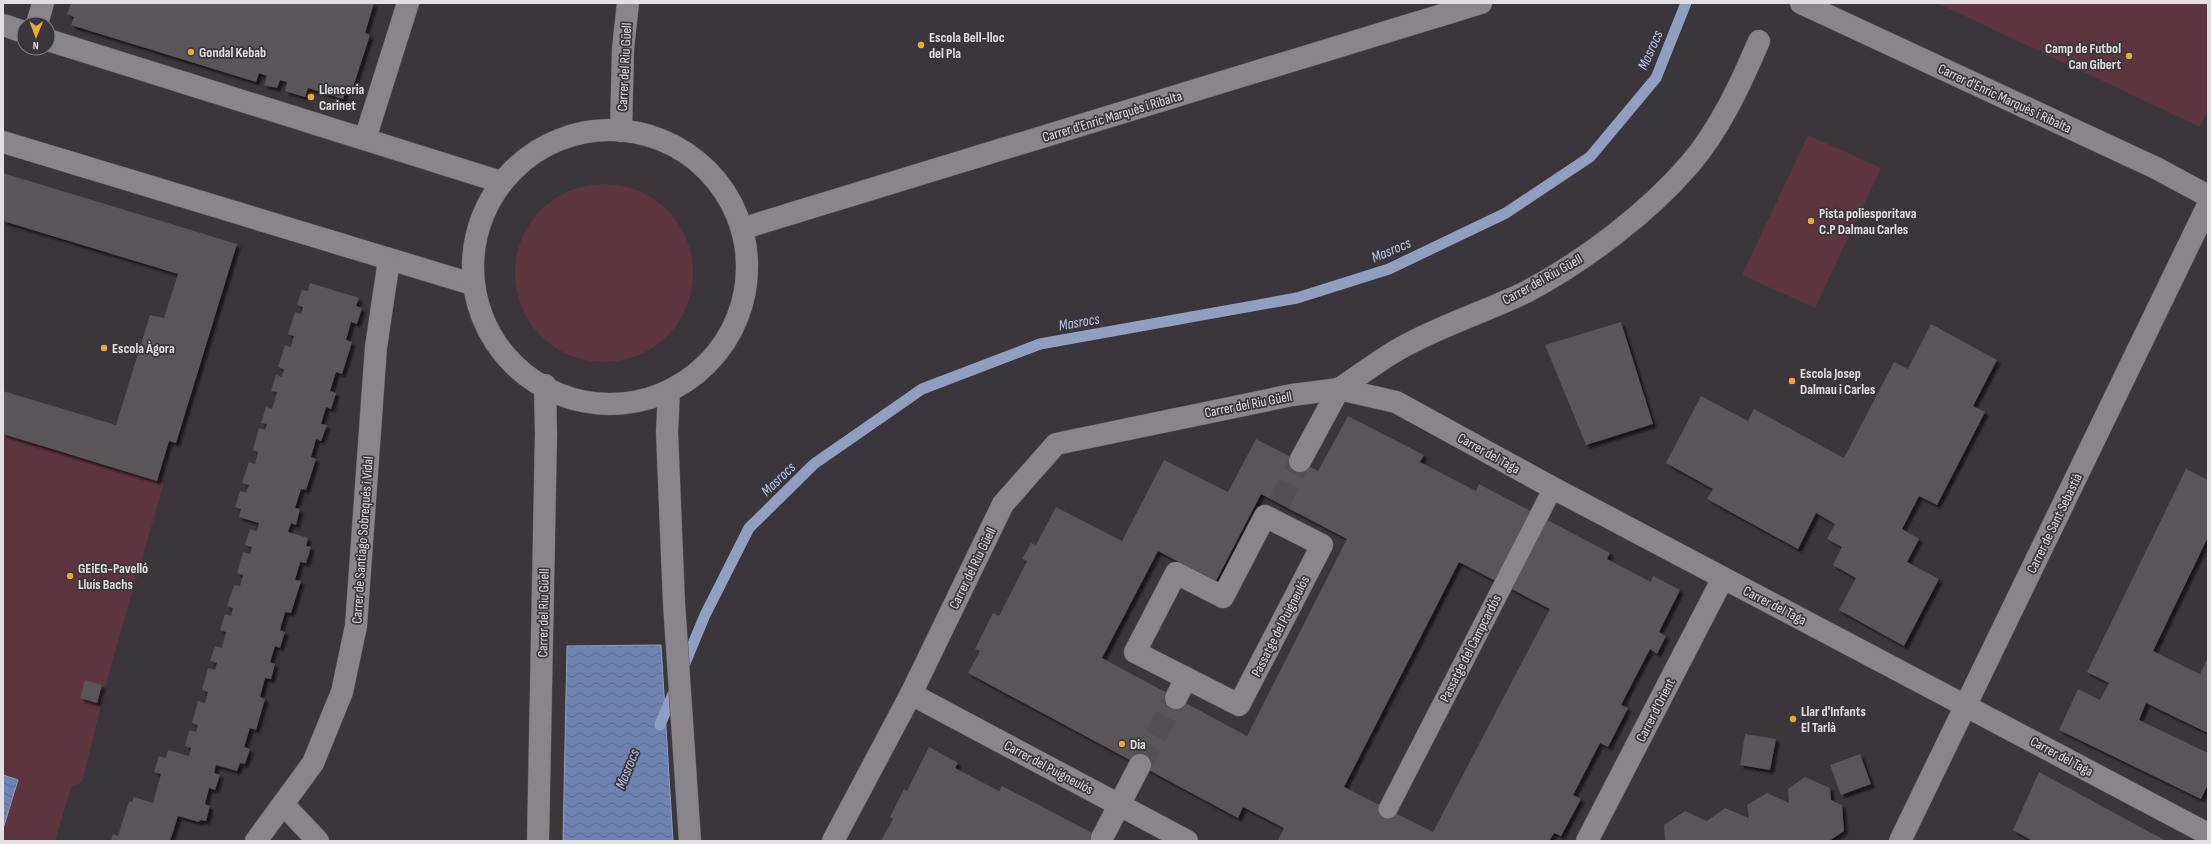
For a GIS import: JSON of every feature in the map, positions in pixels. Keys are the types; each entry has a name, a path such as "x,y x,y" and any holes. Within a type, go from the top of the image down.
{"street":[{"path":"40,16 44,3"},
{"path":"365,139 408,3"},
{"name":"Carrer del Riu Güell","path":"621,131 623,48 628,3"},
{"name":"Carrer d'Enric Marquès i Ribalta","path":"744,228 1481,3"},
{"name":"Carrer d'Enric Marquès i Ribalta","path":"1801,3 2156,168 2208,196"},
{"path":"3,25 16,29"},
{"name":"Carrer del Riu Güell","path":"833,841 911,694 1003,504 1056,444 1292,395 1339,389 1400,349 1526,292 1567,268 1619,229 1656,198 1690,164 1719,122 1759,41"},
{"path":"56,42 501,182"},
{"path":"621,131 672,146 693,158 721,185 739,214 744,228 749,263 749,282 746,298 735,328 713,360 683,384 668,391 650,397 626,401 606,402 575,396 545,385 520,369 494,342 486,329 478,308 472,284 471,264 474,235 488,202 501,182 512,169 537,151 558,141 589,133 621,131"},
{"path":"3,142 472,284"},
{"name":"Carrer de Sant Sebastià","path":"1900,841 1965,704 2208,205"},
{"name":"Carrer de Santiago Sobrequés i Vidal","path":"256,841 313,763 342,692 356,626 376,347 389,260"},
{"name":"Carrer del Riu Güell","path":"538,841 546,434 545,385"},
{"path":"1300,461 1339,389"},
{"name":"Carrer del Taga","path":"1339,389 1396,402 1553,488 1965,704 2208,834"},
{"path":"668,391 667,432 674,603 686,748 690,841"},
{"name":"Passatge del Puigneulós","path":"1274,511 1322,545 1239,705 1186,678 1135,652 1176,573 1223,597 1265,516 1274,511"},
{"name":"Carrer d'Orient","path":"1587,841 1723,578"},
{"path":"1176,698 1186,678"},
{"name":"Carrer del Puigneulós","path":"911,694 1187,841"},
{"path":"1102,838 1140,765"},
{"path":"283,804 318,841"}],"lane":[{"name":"Passatge del Campcardós","path":"1388,809 1553,488"}],"shaded area":[{"name":"Camp de Futbol Can Gibert","path":"1937,3 2208,3 2208,110 2200,127"},
{"name":"Pista poliesporitava C.P Dalmau Carles","path":"1808,135 1881,168 1815,308 1742,275"},
{"path":"613,184 638,190 646,194 661,204 673,216 687,239 692,256 692,290 687,307 673,330 661,342 638,356 621,361 595,362 570,356 562,352 547,342 535,330 521,307 516,290 515,264 521,239 525,231 535,216 547,204 570,190 587,185"},
{"name":"GEiEG-Pavelló Lluís Bachs","path":"3,434 164,483 110,669 82,782 71,787 55,841 3,841"}],"water":[{"path":"661,645 673,841 563,841 567,646"},
{"path":"3,775 18,780 3,829"}],"building":[{"path":"71,3 374,3 365,33 370,35 353,87 347,86 343,99 308,88 305,97 285,91 287,82 280,80 277,88 264,85 267,76 259,73 256,82 71,25 74,17 67,14"},
{"path":"3,173 237,244 176,443 169,441 157,481 3,434 3,391 116,425 150,315 164,318 178,274 3,221"},
{"path":"310,283 359,298 356,306 362,308 357,324 351,322 346,340 352,342 342,374 336,372 330,391 336,393 331,409 326,407 321,424 327,425 321,441 316,439 311,457 316,459 306,490 301,489 295,508 300,509 296,525 291,523 288,532 308,538 306,546 311,547 306,563 300,562 295,580 301,581 291,613 285,612 280,630 285,632 280,648 275,646 270,662 275,664 271,679 265,678 260,697 265,699 256,730 250,728 244,747 250,749 245,764 240,763 237,771 216,765 214,773 220,775 215,790 209,788 205,804 210,806 206,821 200,820 199,822 178,816 170,841 111,841 113,834 118,836 129,801 132,802 134,797 153,803 161,774 154,772 159,756 166,758 168,750 189,756 191,748 185,746 189,730 196,732 198,725 192,723 198,701 205,703 208,692 202,690 208,668 215,670 217,663 210,661 215,646 222,648 226,632 220,630 225,614 231,616 233,608 227,606 234,585 240,586 243,575 237,573 243,552 250,554 252,547 245,545 250,529 257,531 259,523 239,517 241,509 235,507 240,491 246,493 249,485 242,483 249,462 255,464 258,452 253,450 259,428 265,430 267,424 261,423 266,407 272,409 277,392 271,391 276,375 282,377 284,369 278,367 285,345 291,347 294,336 288,334 295,312 301,314 303,307 297,305 302,290 308,291"},
{"path":"1621,322 1653,424 1586,445 1545,345"},
{"path":"1931,324 1997,360 1973,406 1985,412 1937,505 1919,496 1902,529 1919,539 1907,562 1939,579 1904,646 1839,610 1856,578 1833,565 1842,547 1827,539 1835,524 1816,513 1798,549 1707,499 1713,489 1666,463 1701,396 1748,421 1754,409 1844,458 1894,362 1908,369"},
{"path":"1348,416 1424,455 1420,462 1476,491 1479,484 1610,553 1607,559 1651,582 1653,576 1680,590 1659,632 1666,636 1657,654 1650,649 1621,705 1628,708 1608,747 1600,743 1573,795 1581,799 1561,836 1554,833 1549,841 1281,841 1278,840 1284,828 1243,807 1238,818 968,673 980,651 975,649 993,613 999,616 1027,561 1022,559 1031,543 1036,545 1056,507 1122,541 1164,460 1228,492 1256,439 1318,471","holes":["1261,494 1347,539 1247,736 1102,658 1158,551 1216,581","1459,562 1550,609 1433,832 1344,787"]},
{"path":"2186,469 2208,480 2208,537 2153,651 2200,674 2208,657 2208,733 2146,703 2139,720 2208,753 2208,784 2201,799 2059,730 2078,689 2100,700 2109,683 2087,672"},
{"path":"85,680 102,685 97,703 80,698"},
{"path":"1745,734 1776,739 1770,770 1740,765"},
{"path":"929,747 958,763 955,768 999,791 1002,786 1108,841 881,841 893,819 890,817 904,789 907,791"},
{"path":"1860,754 1871,784 1841,795 1830,765"},
{"path":"2039,772 2166,841 2033,841 2013,830"},
{"path":"1805,777 1830,788 1831,800 1842,805 1844,831 1829,841 1665,841 1664,825 1685,811 1707,821 1725,808 1749,818 1747,805 1767,793 1789,803 1788,789"}],"waterway":[{"name":"Masrocs","path":"683,668 705,615 749,528 814,464 922,389 1040,344 1297,298 1389,269 1506,213 1590,157 1656,78 1686,3"},
{"name":"Masrocs","path":"660,725 675,689"}],"tunnel":[{"path":"1279,503 1300,461"},
{"path":"1140,765 1176,698"}],"place":[{"name":"Escola Bell-lloc del Pla","path":"921,45"},
{"name":"Gondal Kebab","path":"191,52"},
{"name":"Camp de Futbol Can Gibert","path":"2129,56"},
{"name":"Llenceria Carinet","path":"311,97"},
{"name":"Pista poliesporitava C.P Dalmau Carles","path":"1811,221"},
{"name":"Escola Àgora","path":"104,348"},
{"name":"Escola Josep Dalmau i Carles","path":"1792,381"},
{"name":"GEiEG-Pavelló Lluís Bachs","path":"70,576"},
{"name":"Llar d'Infants El Tarlà","path":"1793,719"},
{"name":"Dia","path":"1122,744"}]}
